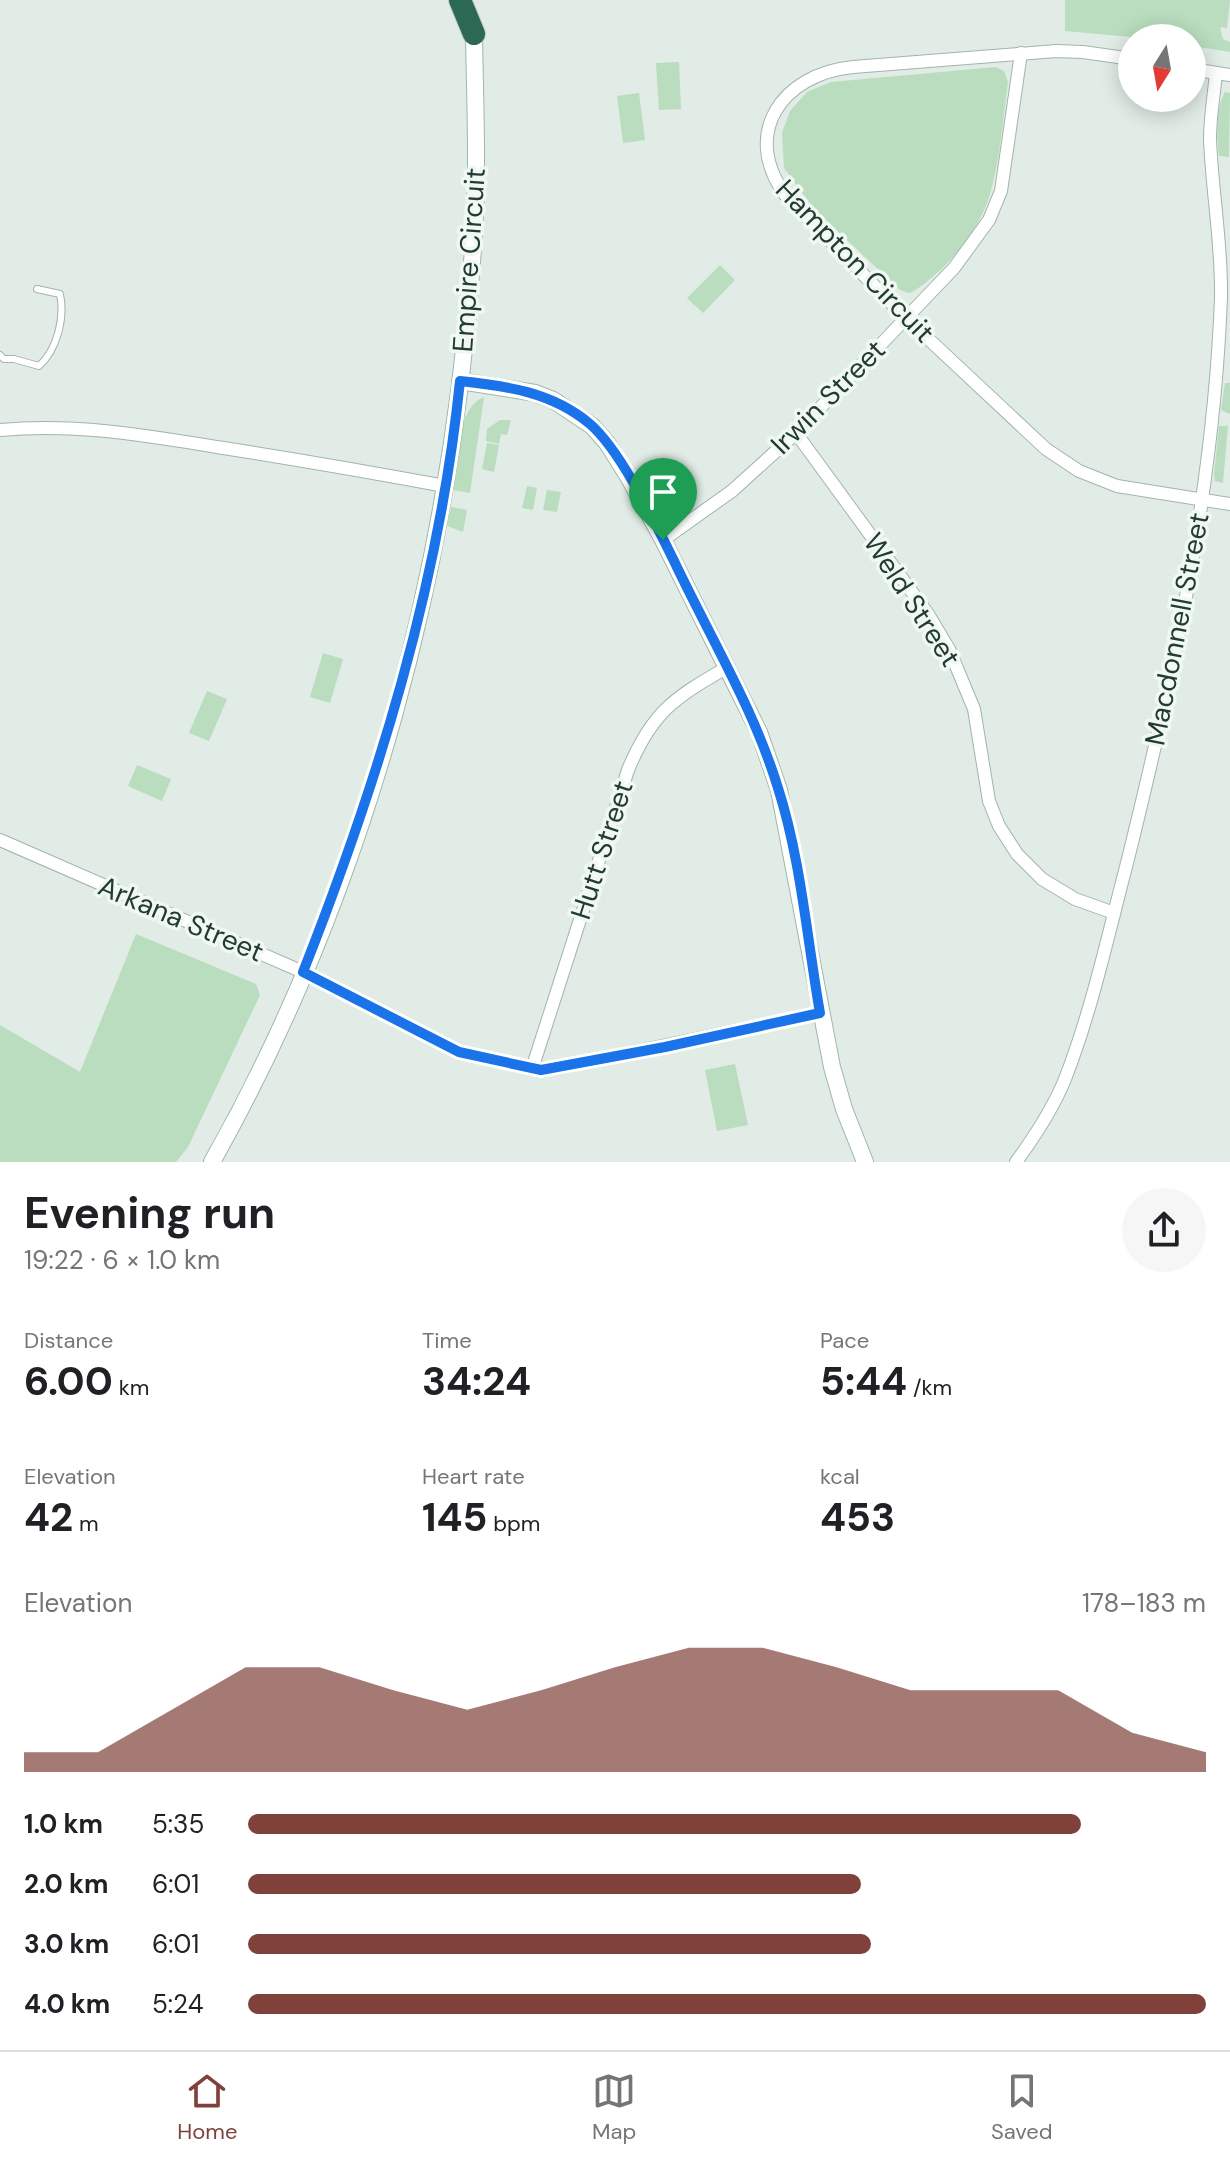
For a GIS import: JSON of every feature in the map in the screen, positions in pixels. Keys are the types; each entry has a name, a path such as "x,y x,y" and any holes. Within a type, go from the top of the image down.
{"highway":[{"path":"460,0 474,34"},
{"path":"474,34 481,0"}],"street":[{"name":"Empire Circuit","path":"212,1162 303,972 354,839 399,696 431,561 460,381 474,229 474,34"},
{"name":"Hampton Circuit","path":"1118,57 1083,52 1021,53 844,68 802,81 777,107 767,143 768,164 774,180 786,196 906,318 1046,449 1079,471 1117,486 1230,504"},
{"name":"Irwin Street","path":"663,540 732,491 796,433 954,268 983,229 1001,191 1021,53"},
{"path":"1206,71 1230,75"},
{"name":"Macdonnell Street","path":"1016,1162 1049,1111 1065,1079 1114,913 1168,691 1201,500 1221,295 1220,242 1210,140 1216,73"},
{"path":"460,381 535,393 553,400 592,426 618,460 663,540 759,732 779,790 820,1013 844,1109 865,1162"},
{"path":"0,430 51,426 110,429 445,486"},
{"name":"Weld Street","path":"796,433 928,614 949,649 974,709 989,801 999,826 1017,854 1042,879 1075,899 1114,913"},
{"name":"Hutt Street","path":"532,1069 640,741 674,699 726,668"},
{"name":"Arkana Street","path":"0,840 303,972 459,1052 532,1069 566,1066 820,1013"}],"lane":[{"path":"0,355 4,359 39,366 52,348 61,320 60,294 37,289"}],"green space":[{"path":"1065,0 1230,0 1227,28 1220,27 1223,39 1230,42 1230,52 1206,48 1206,24 1118,24 1118,36 1065,31"},
{"path":"679,62 681,109 659,110 656,63"},
{"path":"996,67 1004,71 1008,82 996,167 985,208 970,236 950,261 914,291 900,290 814,209 784,168 782,133 790,111 807,92 831,82"},
{"path":"1225,92 1230,93 1229,157 1219,156 1218,140 1218,115"},
{"path":"639,93 645,140 623,143 617,96"},
{"path":"720,265 735,280 703,313 687,298"},
{"path":"1225,383 1230,383 1230,414 1221,410"},
{"path":"484,397 470,493 453,490 463,424 475,403"},
{"path":"500,420 511,420 507,435 501,434 499,444 486,441 487,429"},
{"path":"1219,426 1228,426 1223,483 1215,481 1214,475"},
{"path":"487,443 499,445 494,472 482,469"},
{"path":"527,486 537,488 533,510 522,508"},
{"path":"547,490 561,492 557,512 543,510"},
{"path":"451,507 467,510 463,532 447,526"},
{"path":"323,653 343,659 330,703 310,697"},
{"path":"207,691 227,699 209,741 189,733"},
{"path":"137,765 171,779 162,801 128,786"},
{"path":"136,934 256,984 260,995 188,1147 176,1162 0,1162 0,1025 80,1072"},
{"path":"735,1064 748,1125 717,1131 705,1070"}],"route":[{"path":"460,381 535,393 553,400 592,426 612,450 663,540 759,732 779,790 820,1013 541,1070 459,1052 303,972 354,839 399,696 438,529 460,381"}]}
